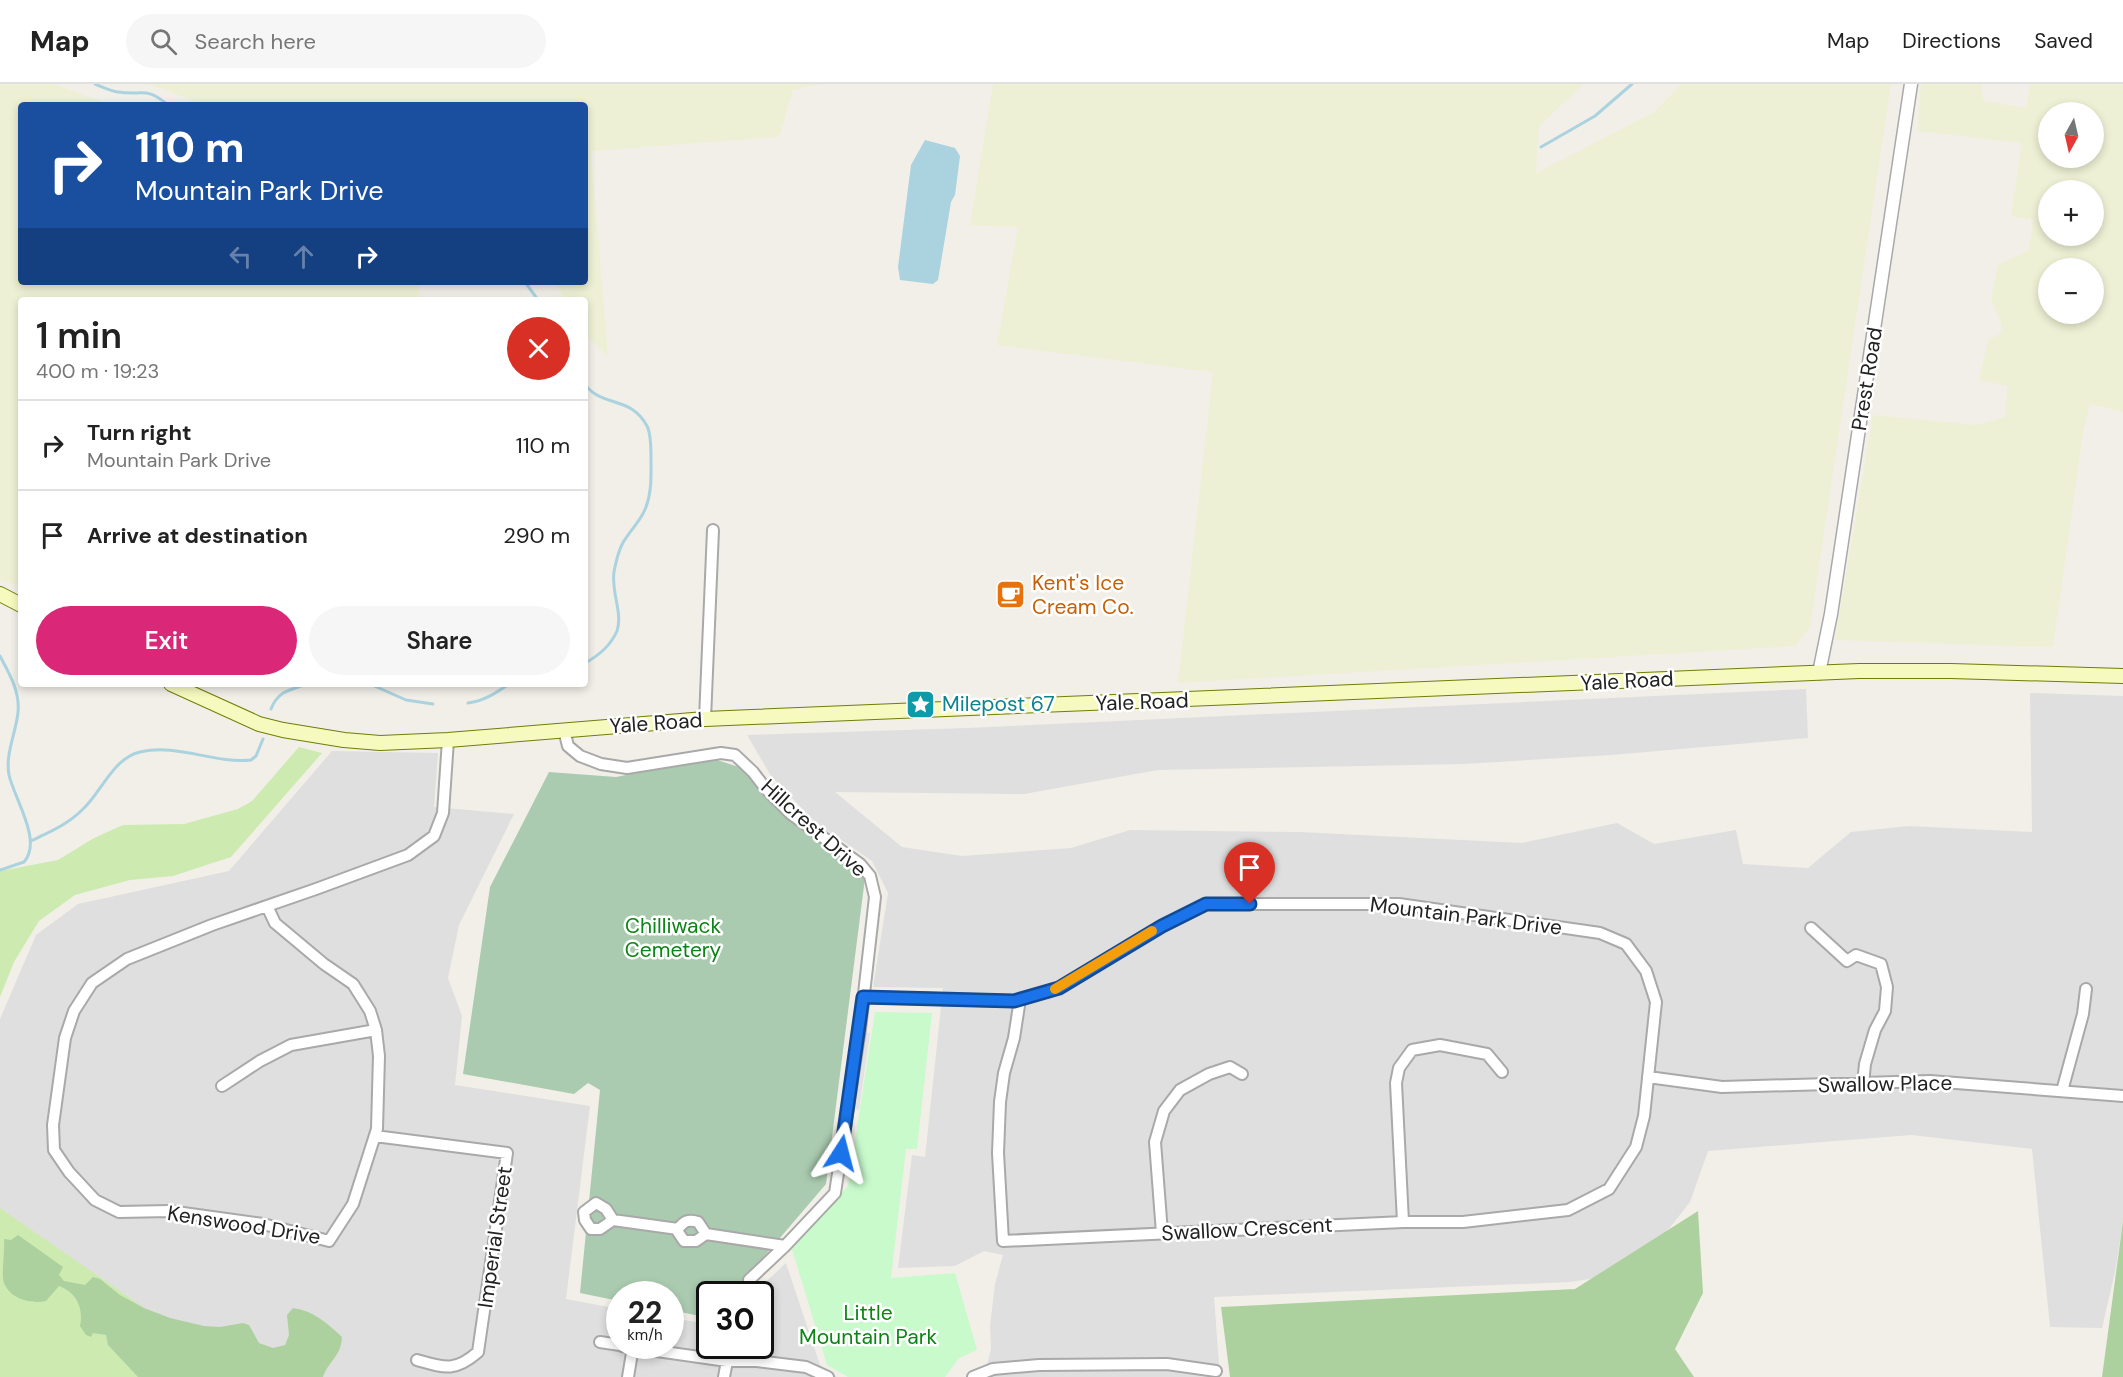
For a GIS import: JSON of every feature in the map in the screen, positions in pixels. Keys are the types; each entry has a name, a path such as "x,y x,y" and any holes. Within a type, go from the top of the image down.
{"main road":[{"path":"0,594 18,603"},
{"name":"Yale Road","path":"178,687 259,724 344,740 380,743 448,740 705,719 1819,673 1905,670 2123,676"}],"street":[{"name":"Prest Road","path":"1819,673 1831,614 1911,84"},
{"path":"705,719 713,530"},
{"name":"Hillcrest Drive","path":"564,730 568,746 580,756 602,764 627,768 721,753 735,755 791,814 860,864 870,876 875,897 860,1029 835,1193 749,1280"},
{"name":"Kenswood Drive","path":"267,906 275,923 324,964 353,984 370,1011 376,1030 379,1056 377,1129 352,1204 341,1225 328,1241 264,1224 243,1221 169,1211 119,1212 95,1200 69,1172 54,1150 53,1125 65,1038 74,1011 92,983 128,959 212,925 408,855 434,836 443,813 448,740"},
{"name":"Mountain Park Drive","path":"863,997 1014,1001 1059,988 1162,926 1206,904 1399,904 1600,933 1626,944 1646,970 1656,1002 1648,1077"},
{"path":"1811,928 1847,961 1856,955 1881,964 1887,987 1885,1011 1875,1030 1865,1064 1863,1083"},
{"path":"2062,1090 2083,1014 2086,988"},
{"name":"Swallow Crescent","path":"1020,999 1000,1102 998,1153 1003,1241 1403,1222 1463,1222 1568,1210 1609,1189 1636,1147 1644,1116 1648,1077"},
{"path":"222,1086 260,1061 291,1045 376,1030"},
{"path":"1403,1222 1396,1083 1399,1068 1412,1050 1440,1045 1487,1054 1502,1072"},
{"path":"1162,1233 1155,1142 1164,1110 1180,1090 1209,1074 1230,1067 1242,1074"},
{"name":"Swallow Place","path":"1648,1077 1722,1087 1930,1081 2123,1096"},
{"name":"Imperial Street","path":"375,1136 507,1153 478,1352 464,1364 444,1368 417,1360"},
{"path":"613,1220 678,1229"},
{"path":"678,1229 683,1222 690,1220 698,1222 706,1234"},
{"path":"678,1229 684,1241 696,1241 706,1234 785,1246"},
{"path":"600,1342 606,1343"},
{"path":"684,1355 727,1361 757,1361 807,1367 828,1377"},
{"path":"626,1359 628,1377"},
{"path":"724,1377 727,1361"},
{"path":"973,1377 993,1369 1039,1365 1167,1364 1216,1371"}],"shaded area":[{"path":"1806,689 1808,738 1611,755 1464,764 1158,770 1024,794 835,792 902,847 962,856 1071,848 1130,830 1300,832 1522,843 1617,823 1654,844 1736,830 1743,864 1808,868 1851,832 1909,826 2032,832 2030,693 2123,696 2123,1221 2115,1272 2102,1328 2050,1327 2032,1149 1912,1135 1708,1151 1690,1202 1635,1272 1570,1282 1214,1297 1220,1377 984,1377 991,1349 990,1326 995,1284 1003,1255 984,1251 955,1266 898,1268 912,1155 925,1157 943,988 873,987 888,893 872,861 815,822 771,776 747,735 967,728"},
{"path":"332,751 438,753 434,807 514,814 459,925 448,978 462,1016 455,1085 590,1106 566,1299 606,1307 606,1359 684,1359 684,1320 696,1322 696,1359 774,1359 774,1281 767,1281 786,1263 820,1365 837,1377 268,1377 105,1305 0,1218 0,1019 36,935 78,904 229,871"},
{"path":"863,1032 870,1033 859,1110 852,1108"}],"green space":[{"path":"0,84 54,84 104,102 18,102 18,285 418,285 420,297 18,297 18,585 0,580"},
{"path":"149,84 819,84 793,90 779,137 591,151 608,356 588,338 588,297 562,297 556,285 588,285 588,102 196,102"},
{"path":"993,84 1584,84 1539,126 1536,173 1654,112 1681,84 1891,84 1810,627 1795,646 1178,683 1213,372 997,345 1018,227 970,225"},
{"path":"1921,84 1981,84 1983,101 2026,108 2030,84 2123,84 2123,412 2090,404 2083,433 2053,647 1835,640 1873,415 1976,425 2005,417 2007,386 1979,380 1988,340 2002,333 2000,320 1991,299 1998,265 2029,250 2033,220 2011,216 2022,143 1917,131"},
{"path":"299,747 322,753 231,857 173,876 130,880 75,895 39,921 14,962 0,997 0,871 58,860 94,838 123,825 184,824 238,809 252,801"},
{"name":"Chilliwack Cemetery","path":"711,758 745,769 761,794 865,878 826,1184 743,1281 696,1281 696,1315 684,1313 684,1281 606,1281 606,1298 580,1293 600,1090 588,1083 574,1094 463,1074 490,887 549,772 616,777"},
{"name":"Little Mountain Park","path":"875,1012 932,1013 917,1149 906,1149 891,1278 955,1273 977,1350 959,1358 945,1377 848,1377 827,1365 792,1249 848,1186"},
{"path":"0,1208 195,1343 260,1377 0,1377"},
{"path":"1698,1211 1703,1293 1675,1349 1694,1377 1230,1377 1221,1307 1575,1289"},
{"path":"2123,1221 2123,1377 2102,1377"},
{"path":"18,1235 63,1267 59,1275 64,1281 85,1285 93,1277 100,1279 120,1295 170,1318 204,1326 220,1327 243,1323 249,1325 259,1343 273,1348 285,1345 289,1335 287,1315 293,1308 320,1318 342,1337 341,1344 323,1377 138,1377 108,1345 106,1335 93,1333 91,1337 86,1335 80,1326 80,1307 70,1292 59,1286 46,1301 35,1302 22,1300 7,1289 3,1279 4,1239 11,1240"}],"water":[{"path":"925,140 955,148 960,156 955,195 951,202 938,280 933,284 900,280 898,267 911,165"}],"waterway":[{"path":"95,84 115,91 149,94 164,102"},
{"path":"1541,147 1595,116 1632,84"},
{"path":"527,285 536,297"},
{"path":"588,387 599,396 625,405 640,416 647,426 651,445 648,501 640,519 620,550 614,572 619,617 617,631 604,650 588,661"},
{"path":"0,656 13,682 17,697 17,720 8,767 26,819 30,843 29,853 24,862 0,870"},
{"path":"271,709 277,698 298,687"},
{"path":"377,687 406,700 433,704"},
{"path":"468,703 485,698 504,687"},
{"path":"31,841 70,820 89,803 122,761 140,752 168,750 223,759 251,760 256,756 263,739"}],"slow traffic":[{"path":"1055,989 1152,931"}],"place":[{"name":"Kent's Ice Cream Co.","path":"1011,595"},
{"name":"Milepost 67","path":"921,704"}],"route":[{"path":"841,1153 863,997 1014,1001 1059,988 1162,926 1206,904 1250,904"}]}
